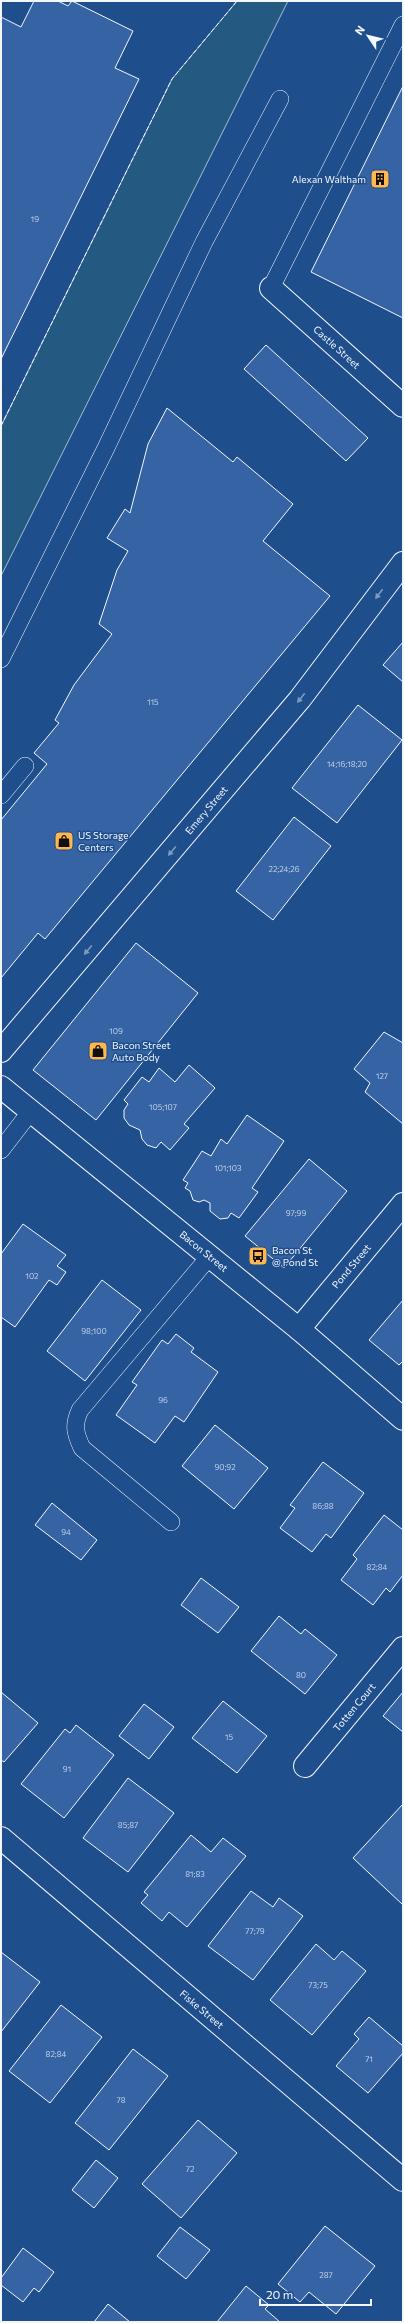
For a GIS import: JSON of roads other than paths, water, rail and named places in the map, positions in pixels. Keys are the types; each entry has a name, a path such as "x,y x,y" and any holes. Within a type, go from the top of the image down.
{"street":[{"name":"Castle Street","path":"271,288 403,406"},
{"name":"Emery Street","path":"1,1051 300,699 403,563"},
{"name":"Bacon Street","path":"1,1087 299,1329 403,1419"},
{"name":"Pond Street","path":"299,1329 403,1204"},
{"name":"Totten Court","path":"305,1766 403,1648"},
{"name":"Fiske Street","path":"1,1838 403,2180"}],"lane":[{"path":"271,288 403,25"},
{"path":"1,659 106,448 204,242 280,98"},
{"path":"1,795 25,766"},
{"path":"1,1150 31,1111"},
{"path":"171,1522 82,1448 75,1432 75,1420 80,1410 210,1256"}],"place":[{"name":"Alexan Waltham","path":"380,179"},
{"name":"US Storage Centers","path":"64,841"},
{"name":"Bacon Street Auto Body","path":"98,1051"},
{"name":"Bacon St @ Pond St","path":"258,1256"}]}
